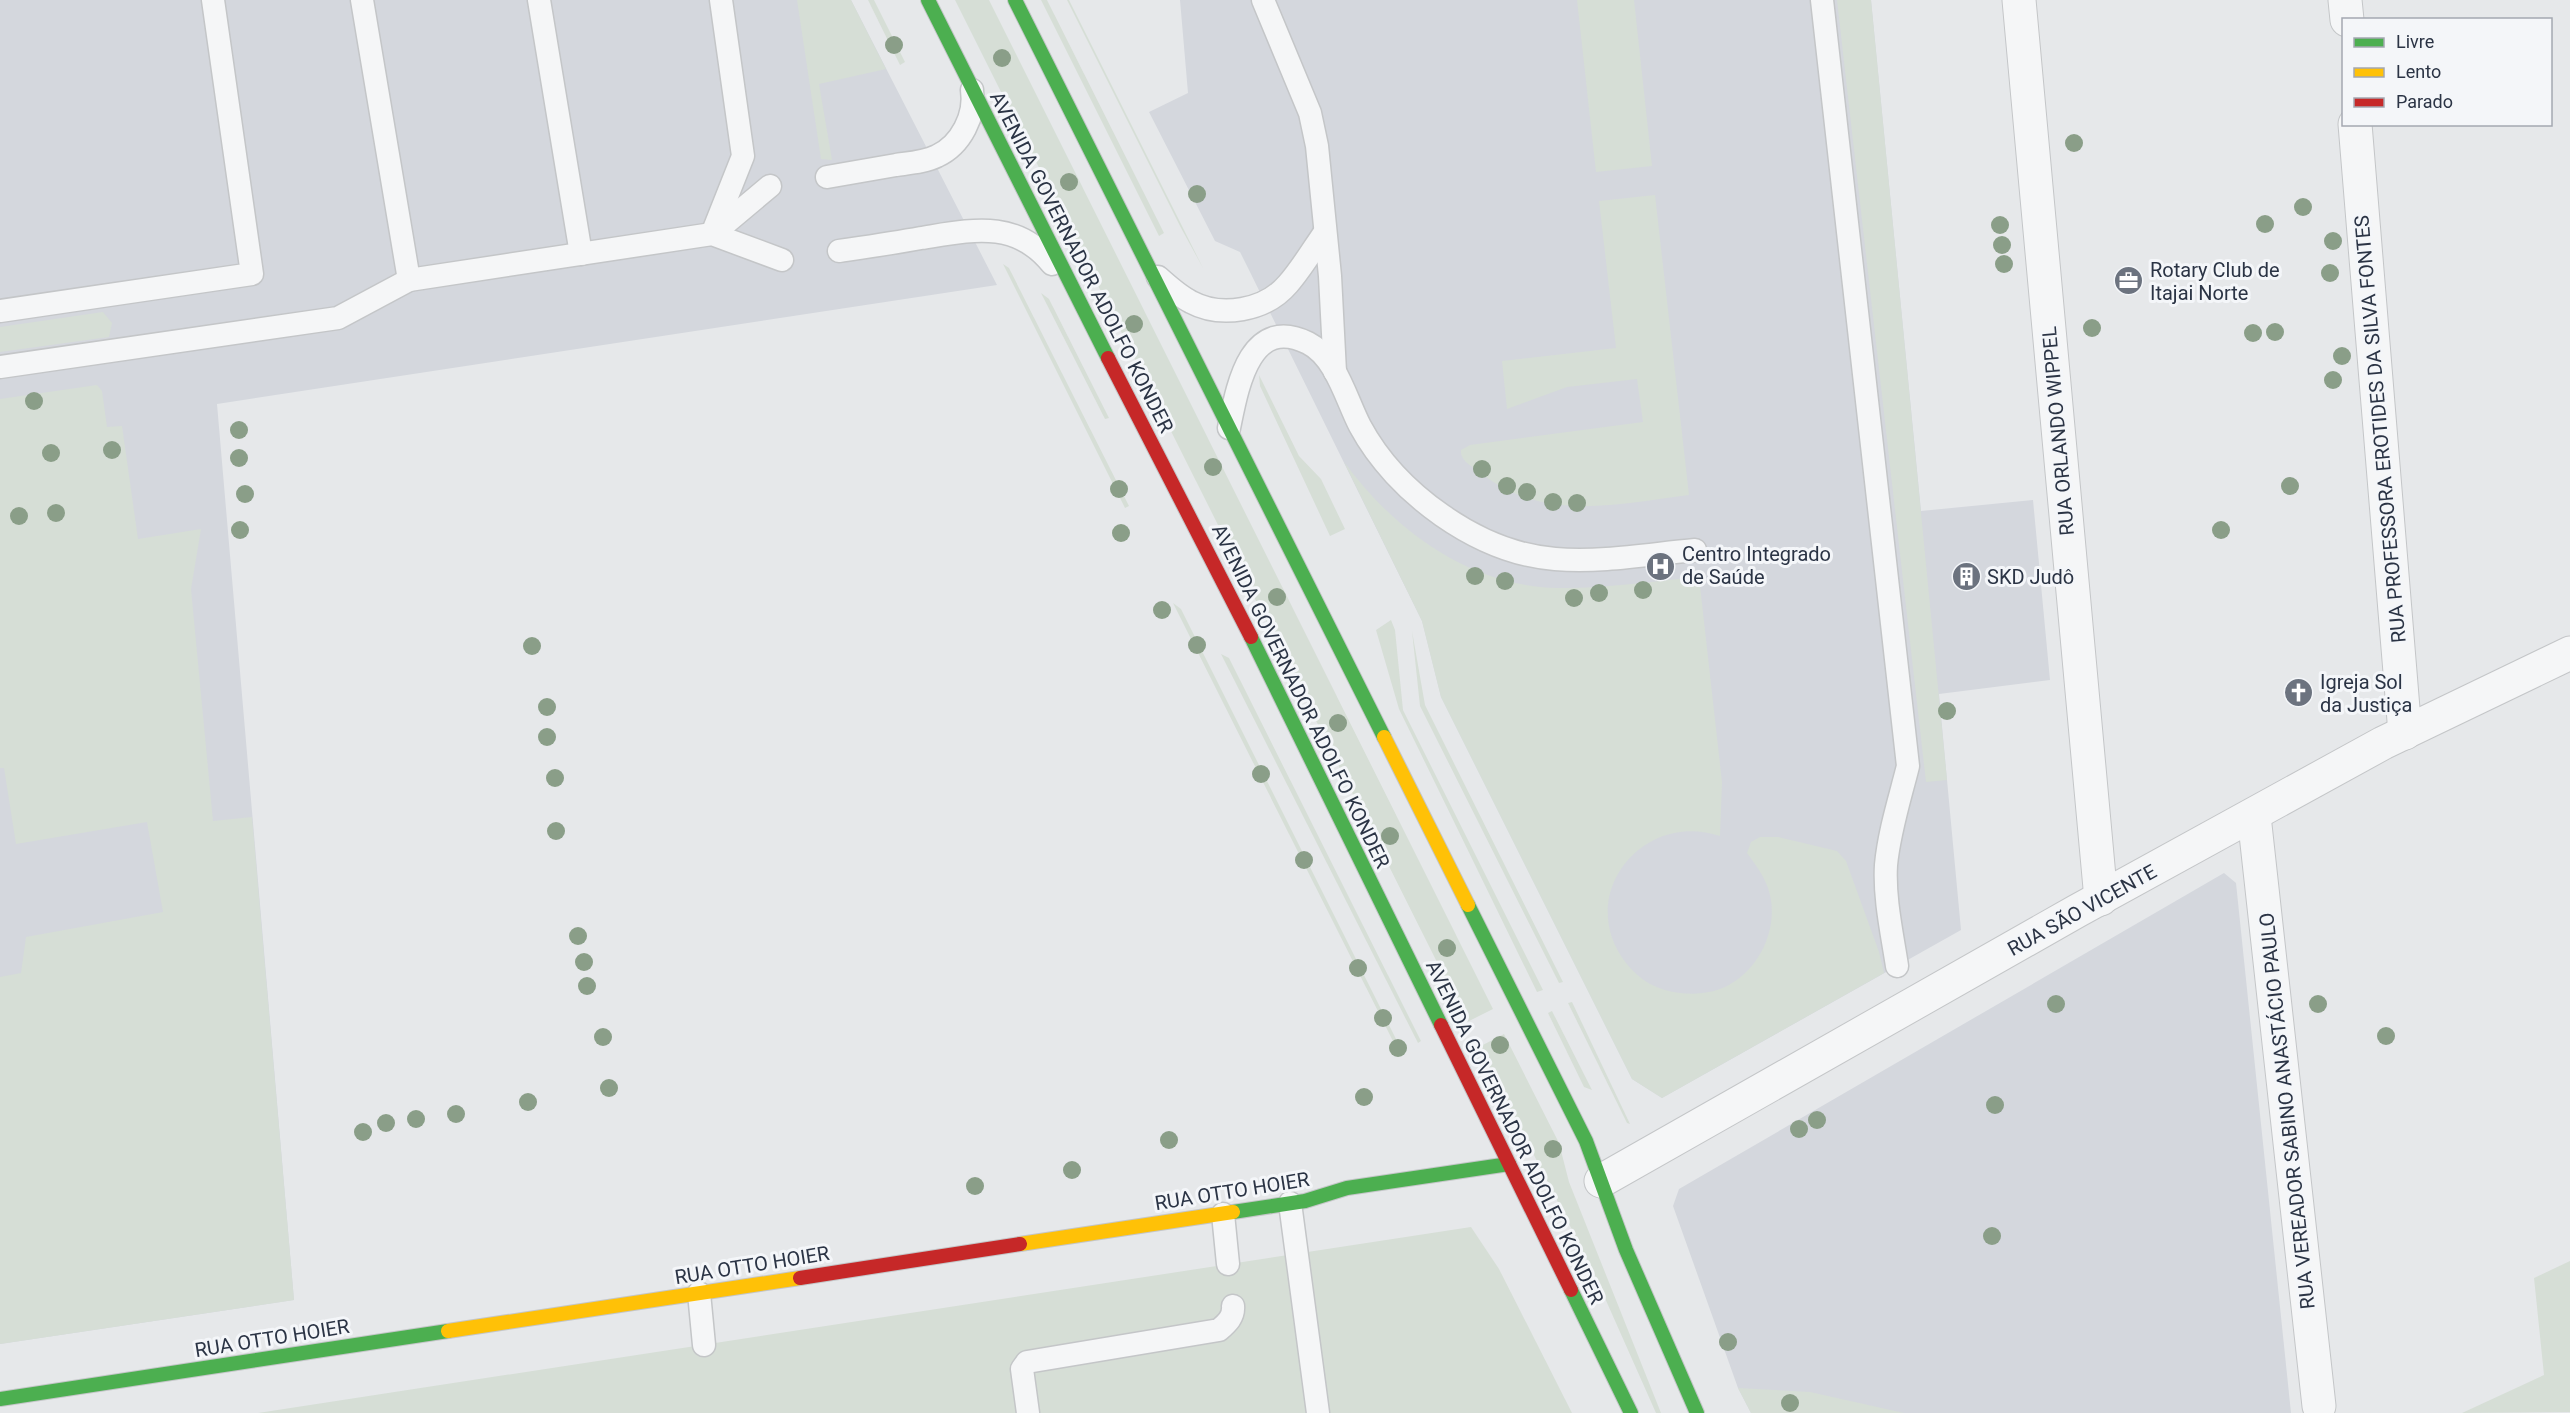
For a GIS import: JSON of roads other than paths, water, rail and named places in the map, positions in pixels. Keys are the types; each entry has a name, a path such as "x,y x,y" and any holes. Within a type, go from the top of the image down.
{"main road":[{"name":"AVENIDA GOVERNADOR ADOLFO KONDER","path":"928,0 1073,291 1231,596 1630,1413"},
{"path":"1015,0 1586,1141 1626,1250 1697,1412"},
{"name":"RUA OTTO HOIER","path":"0,1399 1305,1202 1347,1188 1509,1164"}],"street":[{"name":"RUA ORLANDO WIPPEL","path":"2019,0 2101,899"},
{"path":"2345,0 2347,18"},
{"name":"RUA PROFESSORA EROTIDES DA SILVA FONTES","path":"2355,126 2405,733"},
{"name":"RUA SÃO VICENTE","path":"1601,1181 2101,899 2405,733 2570,653"},
{"name":"RUA VEREADOR SABINO ANASTÁCIO PAULO","path":"2254,816 2319,1406"}],"lane":[{"path":"0,311 252,274 213,0"},
{"path":"362,0 409,280"},
{"path":"539,0 581,254"},
{"path":"712,234 743,156 721,0"},
{"path":"1263,0 1310,113 1322,180 1335,374"},
{"path":"1822,0 1875,529 1908,766 1889,840 1886,866 1886,889 1897,966"},
{"path":"827,177 928,160 948,150 969,122 973,92 968,81"},
{"path":"712,234 770,186"},
{"path":"839,251 965,231 1000,232 1026,240 1042,251 1073,291"},
{"path":"1151,271 1191,302 1200,306 1232,311 1253,307 1271,298 1287,285 1325,232"},
{"path":"0,367 338,318 409,280 712,234 782,260"},
{"path":"1229,428 1237,388 1258,345 1267,340 1294,338 1318,349 1335,374 1361,427 1390,470 1438,514 1483,539 1518,552 1554,560 1611,558 1695,550"},
{"path":"1290,1203 1317,1413"},
{"path":"1222,1214 1228,1264"},
{"path":"699,1293 704,1345"},
{"path":"1028,1413 1022,1369 1027,1362 1219,1330 1234,1312 1233,1306"}],"place":[{"name":"Rotary Club de Itajai Norte","path":"2129,281"},
{"name":"Centro Integrado de Saúde","path":"1661,566"},
{"name":"SKD Judô","path":"1966,577"},
{"name":"Igreja Sol da Justiça","path":"2299,693"}]}
